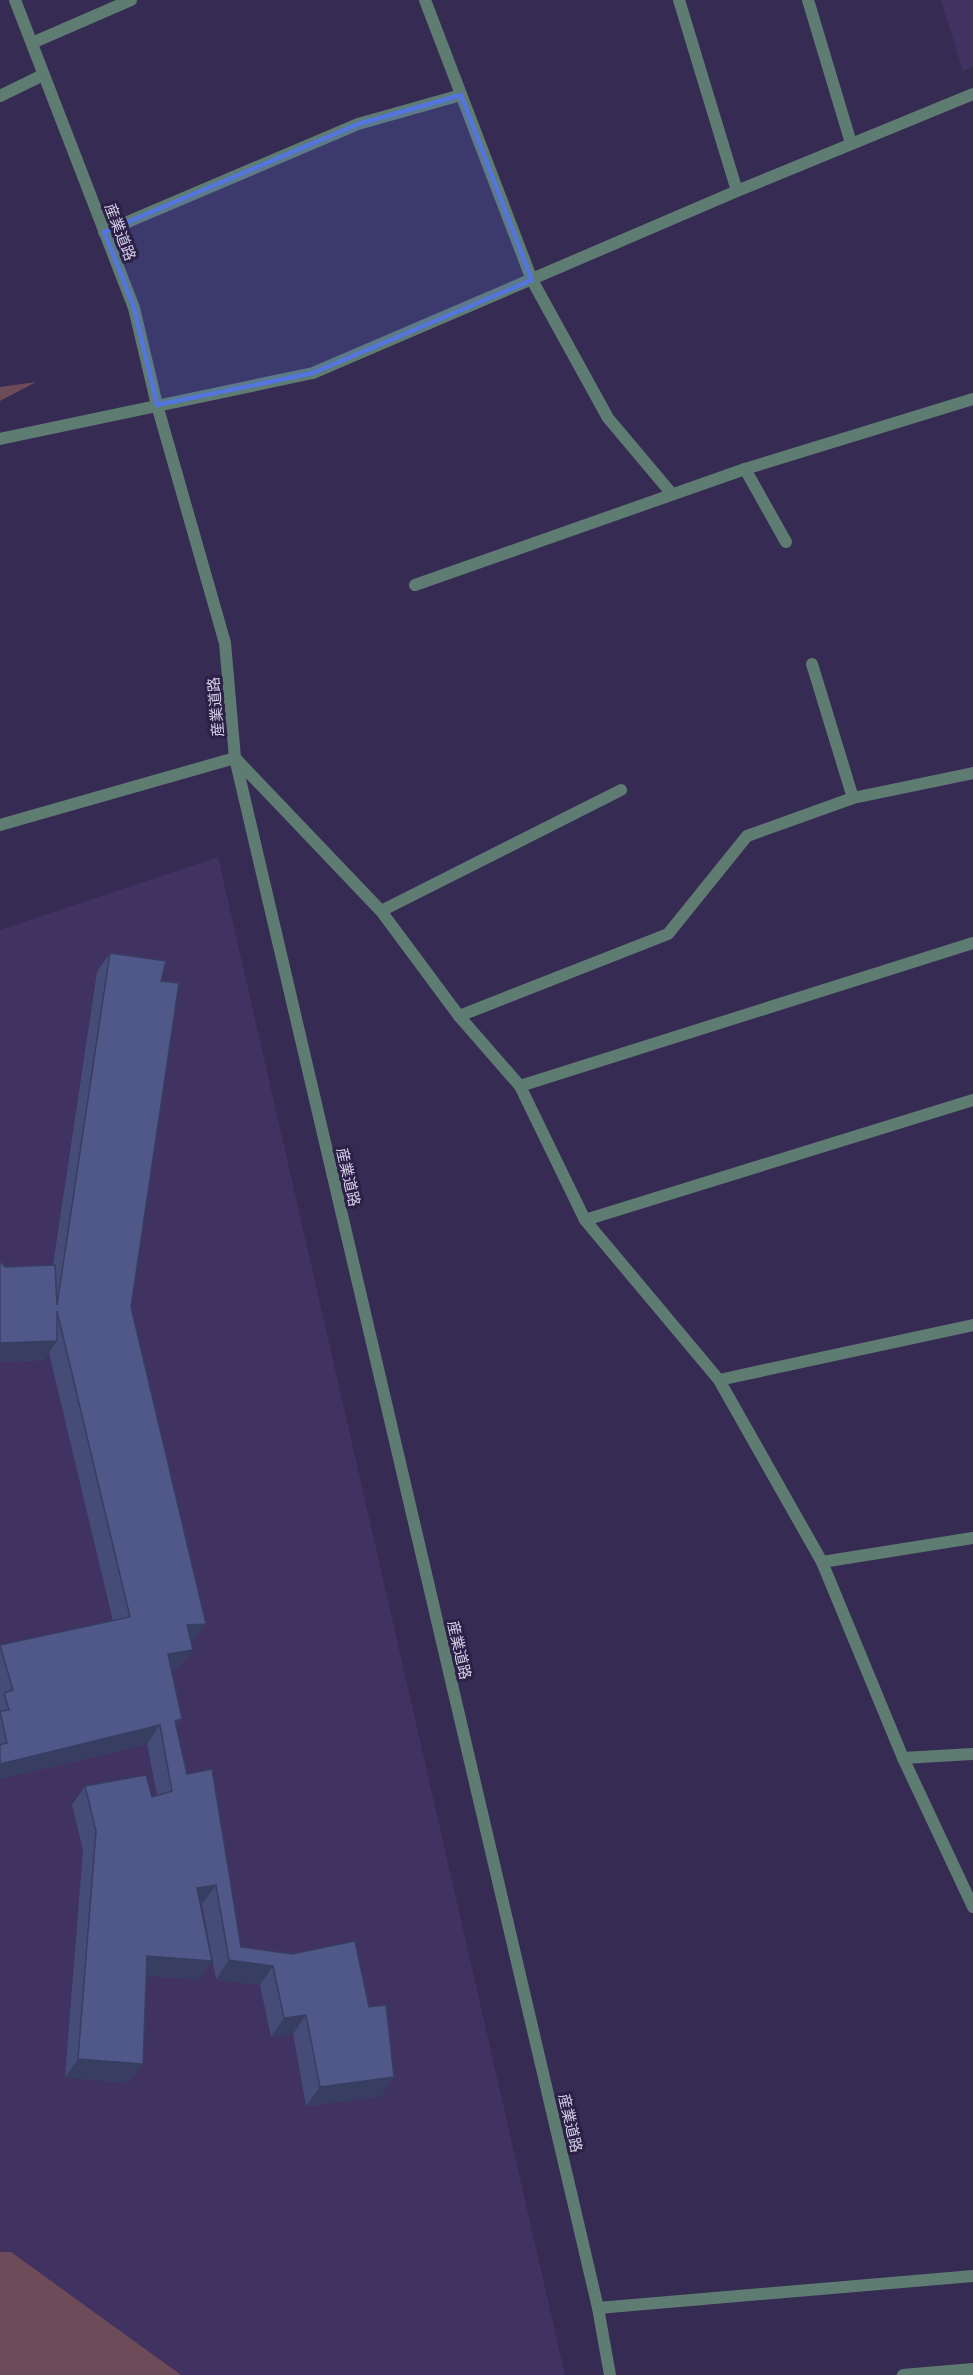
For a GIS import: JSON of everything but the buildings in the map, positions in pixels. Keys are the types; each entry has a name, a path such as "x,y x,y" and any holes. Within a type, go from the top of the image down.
{"street":[{"name":"産業道路","path":"15,0 134,308 158,405 225,643 235,758 597,2308 610,2375"},
{"path":"32,43 131,0"},
{"path":"424,0 532,280 608,418 672,494"},
{"path":"679,0 737,191"},
{"path":"808,0 851,143"},
{"path":"0,96 43,75"},
{"path":"0,439 313,373 737,191 973,94"},
{"path":"104,232 358,124 461,95"},
{"path":"415,585 745,469 973,399"},
{"path":"745,469 786,542"},
{"path":"812,664 853,798"},
{"path":"0,825 235,758 381,911 459,1016 520,1086 585,1220 719,1380 822,1562 903,1758 973,1907"},
{"path":"459,1016 668,934 747,836 853,798 973,773"},
{"path":"381,911 621,790"},
{"path":"520,1086 973,943"},
{"path":"585,1220 973,1100"},
{"path":"719,1380 973,1325"},
{"path":"822,1562 973,1538"},
{"path":"903,1758 973,1754"},
{"path":"597,2308 973,2276"},
{"path":"903,2375 973,2368"}],"highlighted area":[{"path":"461,95 532,280 313,373 157,405 134,308 104,232 358,124"}],"shaded area":[{"path":"941,0 973,0 973,66 963,71"},
{"path":"36,382 0,401 0,387"},
{"path":"218,857 565,2375 0,2375 0,930"},
{"path":"0,2252 11,2252 181,2375 0,2375"}]}
